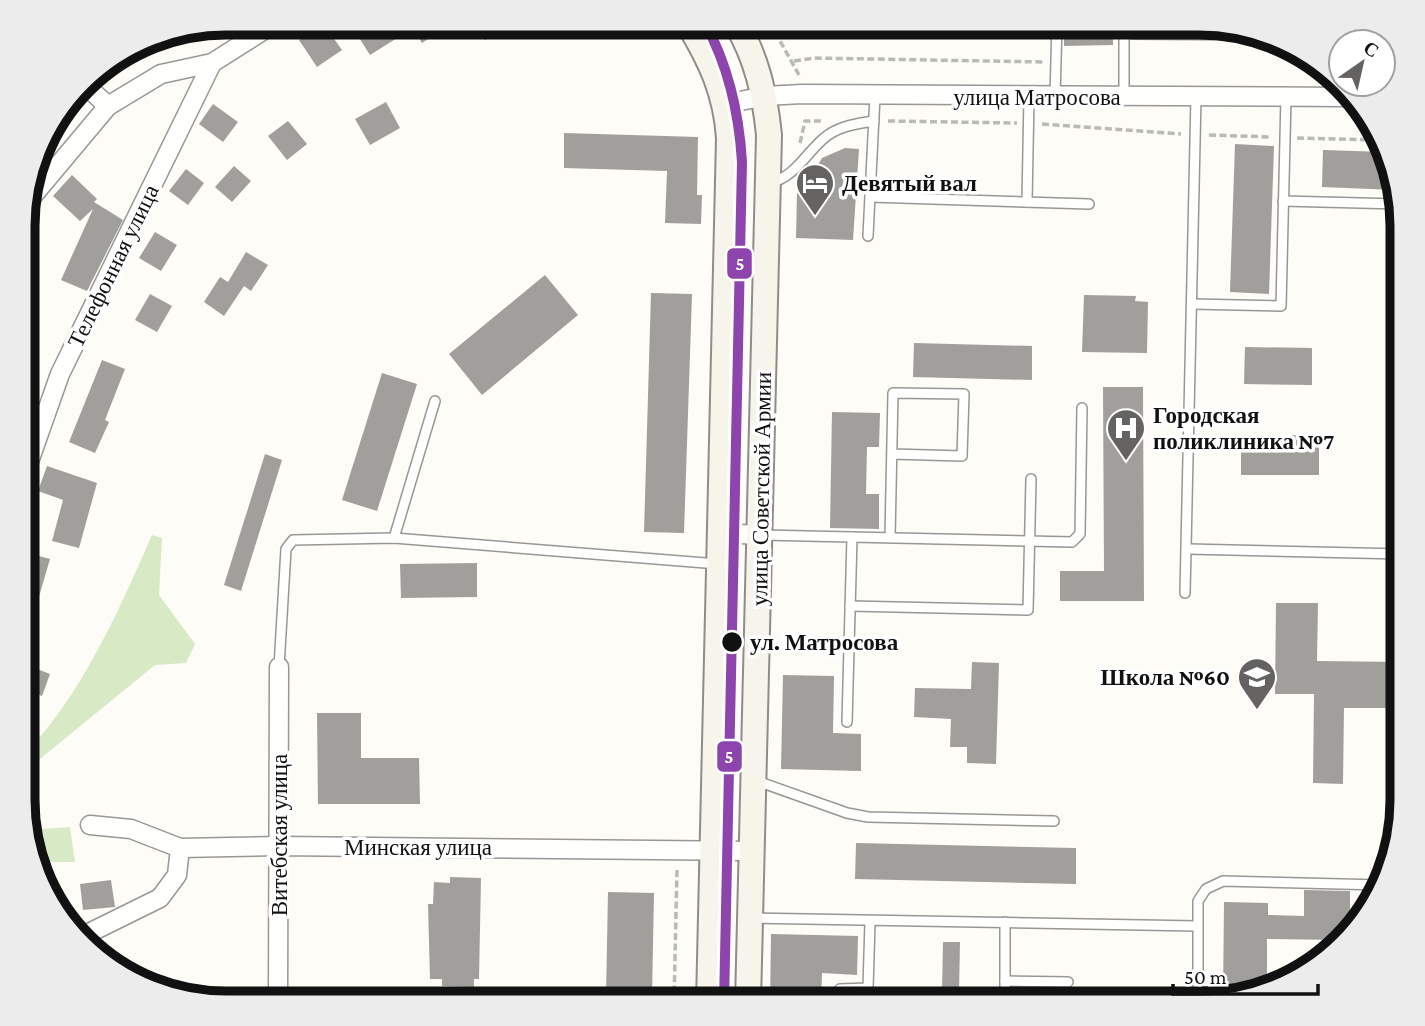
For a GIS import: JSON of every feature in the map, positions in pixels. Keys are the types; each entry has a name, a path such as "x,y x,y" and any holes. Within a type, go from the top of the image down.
{"main road":[{"name":"улица Советской Армии","path":"695,35 711,62 725,104 729,138 709,991"},
{"name":"улица Советской Армии","path":"742,35 757,66 765,96 769,135 748,991"}],"street":[{"path":"40,187 108,106 161,74 212,63 256,35"},
{"name":"Телефонная улица","path":"35,443 60,374 212,63"},
{"path":"91,91 108,106"},
{"name":"улица Матросова","path":"725,104 765,96 1327,97"},
{"path":"720,533 760,535"},
{"name":"Витебская улица","path":"278,991 279,667"},
{"name":"Минская улица","path":"90,825 131,829 180,848 280,846 751,851"},
{"path":"89,933 160,898 177,875 180,848"}],"lane":[{"path":"1055,97 1057,35"},
{"path":"1124,35 1124,97"},
{"path":"868,236 875,96"},
{"path":"1027,202 1029,97"},
{"path":"1185,593 1196,97"},
{"path":"1192,304 1281,306 1286,97"},
{"path":"768,184 794,172 822,139 841,128 874,121"},
{"path":"870,197 1089,204"},
{"path":"1283,201 1388,204"},
{"path":"890,537 893,393 964,394 962,456 892,454"},
{"path":"394,538 435,401"},
{"path":"760,535 1072,542 1080,534 1082,408"},
{"path":"850,606 1028,610 1031,479"},
{"path":"847,722 852,537"},
{"path":"279,667 286,549 293,540 394,538 719,564"},
{"path":"1188,549 1390,554"},
{"path":"753,780 847,813 868,817 1054,821"},
{"path":"1198,991 1198,901 1206,889 1223,881 1369,885"},
{"path":"750,918 1197,926"},
{"path":"839,991 868,988 870,922"},
{"path":"1005,922 1005,991"},
{"path":"1005,981 1068,982"}],"path":[{"path":"778,35 794,61 799,75"},
{"path":"794,61 814,58 1056,62"},
{"path":"805,121 832,121"},
{"path":"874,121 1029,123 1195,135 1369,140"},
{"path":"674,991 678,849"}],"green space":[{"path":"152,535 162,538 159,595 195,644 186,663 155,665 35,763 35,742 81,679 127,591"},
{"path":"70,827 75,862 46,862 38,829"}],"building":[{"path":"306,35 331,35 342,50 317,67 299,40"},
{"path":"360,35 402,35 370,55"},
{"path":"417,35 434,35 422,43"},
{"path":"1050,35 1050,39 953,37"},
{"path":"1064,35 1117,35 1117,39 1113,39 1113,45 1064,46"},
{"path":"1131,35 1211,35 1244,41 1131,40"},
{"path":"386,102 400,128 370,145 355,119"},
{"path":"213,104 238,122 223,142 199,124"},
{"path":"288,121 307,144 287,160 268,136"},
{"path":"564,133 698,137 697,195 702,195 701,224 665,223 667,171 564,168"},
{"path":"1235,144 1274,146 1269,294 1230,292"},
{"path":"845,148 859,149 853,240 796,238 797,193 806,192 809,180 822,158"},
{"path":"1323,150 1374,152 1386,190 1322,187"},
{"path":"234,166 251,181 232,202 215,187"},
{"path":"186,169 204,183 188,205 169,191"},
{"path":"72,175 97,199 94,202 123,220 87,291 61,280 93,209 80,221 53,196"},
{"path":"155,232 177,245 161,271 139,258"},
{"path":"246,252 268,265 251,291 244,286 224,316 204,302 220,277 228,282"},
{"path":"545,275 578,315 482,395 449,354"},
{"path":"651,293 692,294 684,533 644,532"},
{"path":"150,294 172,306 157,332 135,320"},
{"path":"1084,295 1136,296 1135,301 1148,302 1147,353 1082,352"},
{"path":"914,343 1032,346 1032,380 913,377"},
{"path":"1245,347 1312,348 1312,385 1244,384"},
{"path":"102,360 125,369 105,420 109,422 95,453 69,442"},
{"path":"382,373 417,384 377,511 342,500"},
{"path":"1103,387 1143,387 1144,601 1060,601 1060,571 1104,571"},
{"path":"832,412 880,413 879,447 867,447 866,494 879,494 879,529 830,528"},
{"path":"1241,435 1319,435 1319,475 1241,475"},
{"path":"265,454 282,460 241,591 224,585"},
{"path":"47,466 97,483 79,548 52,541 63,500 38,491"},
{"path":"35,555 50,559 35,610"},
{"path":"477,563 477,597 401,598 400,564"},
{"path":"1276,603 1318,603 1317,661 1390,662 1390,708 1344,708 1343,784 1313,783 1314,694 1275,694"},
{"path":"972,662 999,663 996,764 967,763 967,747 950,747 951,719 914,717 915,688 971,689"},
{"path":"35,668 50,674 42,696 35,693"},
{"path":"783,675 834,676 833,733 861,734 861,771 781,769"},
{"path":"317,713 361,713 361,758 419,758 420,804 318,804"},
{"path":"856,843 1076,848 1076,884 855,879"},
{"path":"450,877 481,878 479,979 474,979 474,987 442,986 442,979 430,979 428,904 433,904 434,882 450,883"},
{"path":"111,880 115,907 83,910 80,884"},
{"path":"1304,890 1350,891 1350,916 1328,940 1267,939 1267,978 1223,989 1224,902 1268,903 1268,915 1304,916"},
{"path":"608,892 654,893 652,991 606,991"},
{"path":"771,934 858,936 857,975 822,973 821,991 770,991"},
{"path":"943,942 960,942 959,991 942,991"}],"transit line":[{"name":"5","path":"711,35 731,90 742,162 724,991"}],"place":[{"name":"Девятый вал","path":"815,217"},
{"name":"Городская поликлиника №7","path":"1126,462"},
{"name":"ул. Матросова","path":"732,642"},
{"name":"Школа №60","path":"1257,711"}]}
